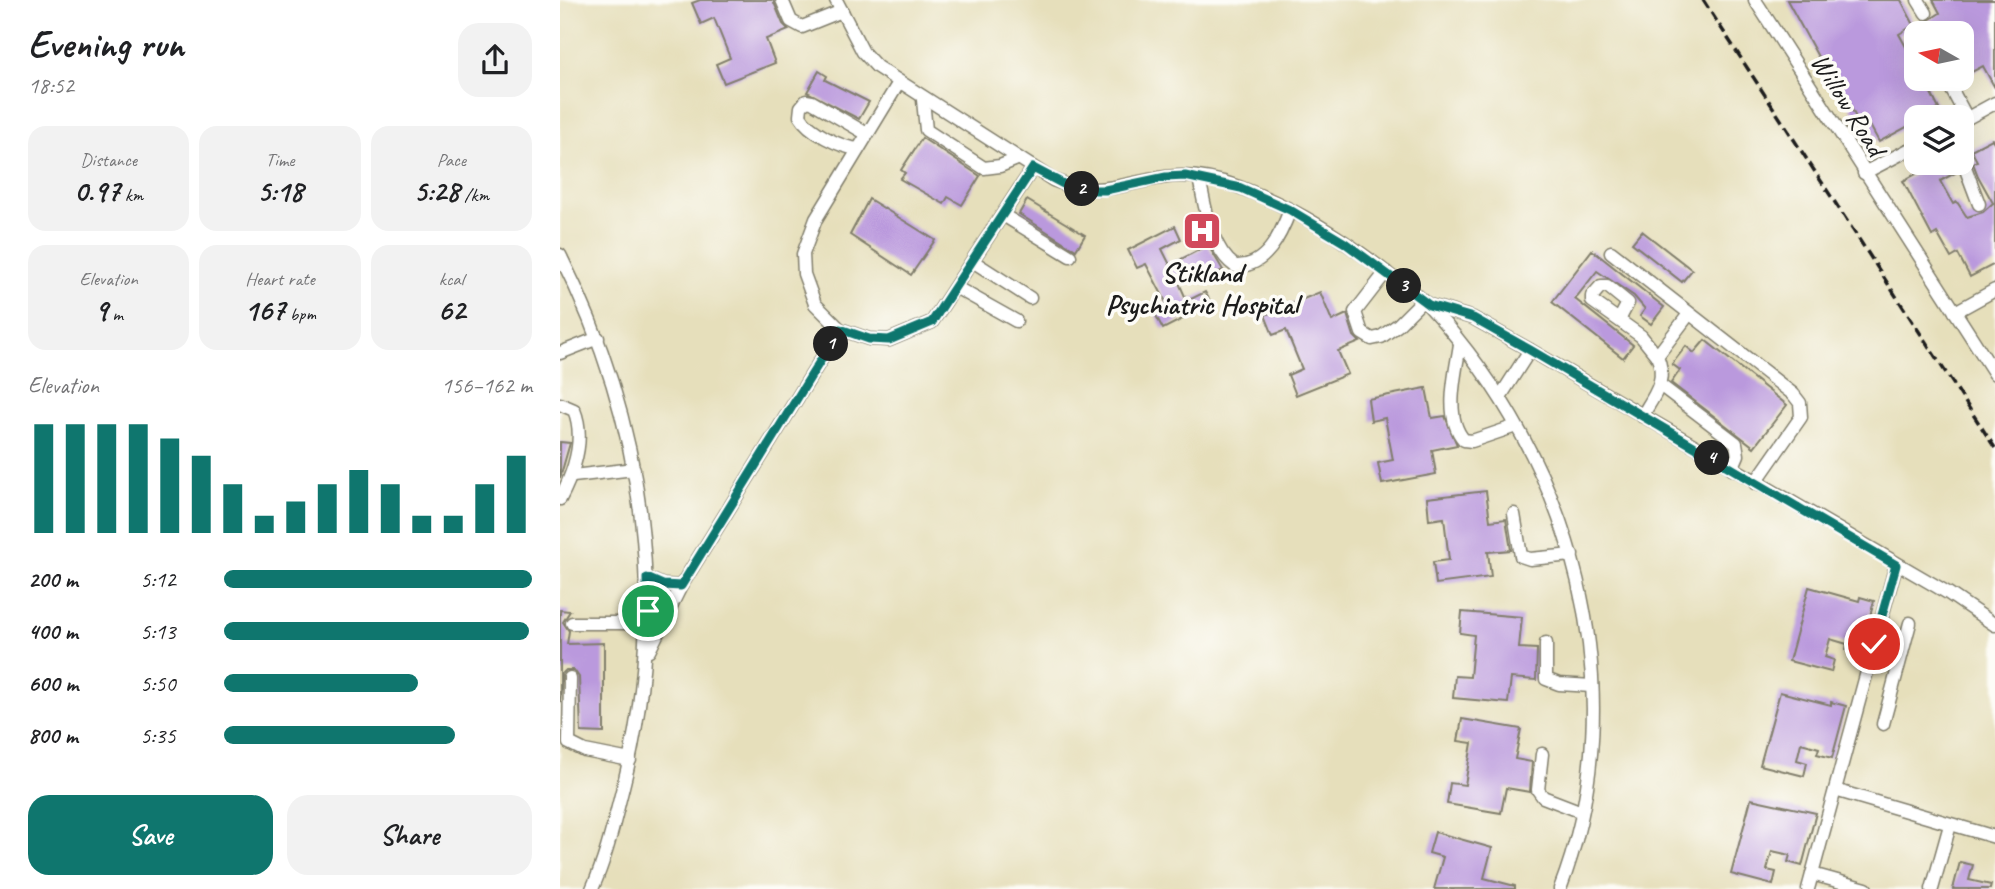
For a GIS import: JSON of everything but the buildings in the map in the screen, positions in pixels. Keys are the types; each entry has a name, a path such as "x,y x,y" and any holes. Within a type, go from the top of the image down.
{"street":[{"path":"782,0 791,21 798,26 808,26 839,6 863,52 898,84 1017,159 1069,187 1088,190 1115,189 1166,177 1199,178 1241,188 1290,210 1345,243 1425,303 1500,397 1555,502 1572,555 1585,614 1592,686 1591,749 1582,812 1560,889"},
{"name":"Willow Road","path":"1755,0 1995,374"},
{"path":"1919,0 1926,13"},
{"path":"898,84 816,219 803,254 804,274 815,304 840,329 869,339 900,337 932,322 957,288 1033,168"},
{"path":"923,100 926,130 976,164 994,168 1017,159"},
{"path":"858,149 844,146 804,122 800,116 801,107 807,101 812,102 867,134"},
{"path":"1974,114 1995,103"},
{"path":"1864,173 1904,152"},
{"path":"1968,175 1979,204"},
{"path":"1199,178 1212,228 1224,255 1236,266 1245,265 1270,249 1290,210"},
{"path":"1003,215 1070,256"},
{"path":"1611,252 1793,394 1800,403 1798,423 1755,483"},
{"path":"560,258 598,338 613,381 634,469 647,578 645,657 629,760 610,843 592,889"},
{"path":"974,262 1030,298"},
{"path":"1386,272 1355,312 1362,333 1371,339 1381,337 1425,303"},
{"path":"957,288 1016,321"},
{"path":"1955,312 1995,290"},
{"path":"1425,303 1473,318 1530,350 1969,607 1995,625"},
{"path":"1657,356 1689,314"},
{"path":"1619,320 1641,336 1662,367 1661,385 1642,416"},
{"path":"645,657 681,586 840,329"},
{"path":"560,354 598,338"},
{"path":"1460,344 1453,405 1458,434 1464,440 1472,441 1516,426"},
{"path":"1500,397 1530,350"},
{"path":"1661,385 1736,443 1738,455 1732,469"},
{"path":"560,404 569,406 576,414 577,446 573,476 560,499"},
{"path":"573,476 634,469"},
{"path":"1514,514 1521,556 1530,559 1572,555"},
{"path":"1808,889 1896,565"},
{"path":"647,578 663,585 681,586"},
{"path":"1883,724 1910,623"},
{"path":"572,624 647,624"},
{"path":"1546,643 1546,679 1559,684 1592,686"},
{"path":"1874,644 1902,652"},
{"path":"570,678 569,743 584,751 629,760"},
{"path":"1542,754 1538,790 1543,797 1582,812"},
{"path":"1835,790 1995,837"},
{"path":"1932,889 1950,825"},
{"path":"1812,874 1866,889"}],"railway":[{"path":"1703,0 1995,448"}],"place":[{"name":"Stikland Psychiatric Hospital","path":"1202,231"}],"route":[{"path":"648,611 647,578 667,586 681,586 840,329 869,339 889,340 917,331 932,322 957,288 1033,168 1069,187 1088,190 1124,187 1166,177 1185,176 1224,182 1290,210 1313,223 1373,262 1422,301 1473,318 1896,565 1874,644"}]}
